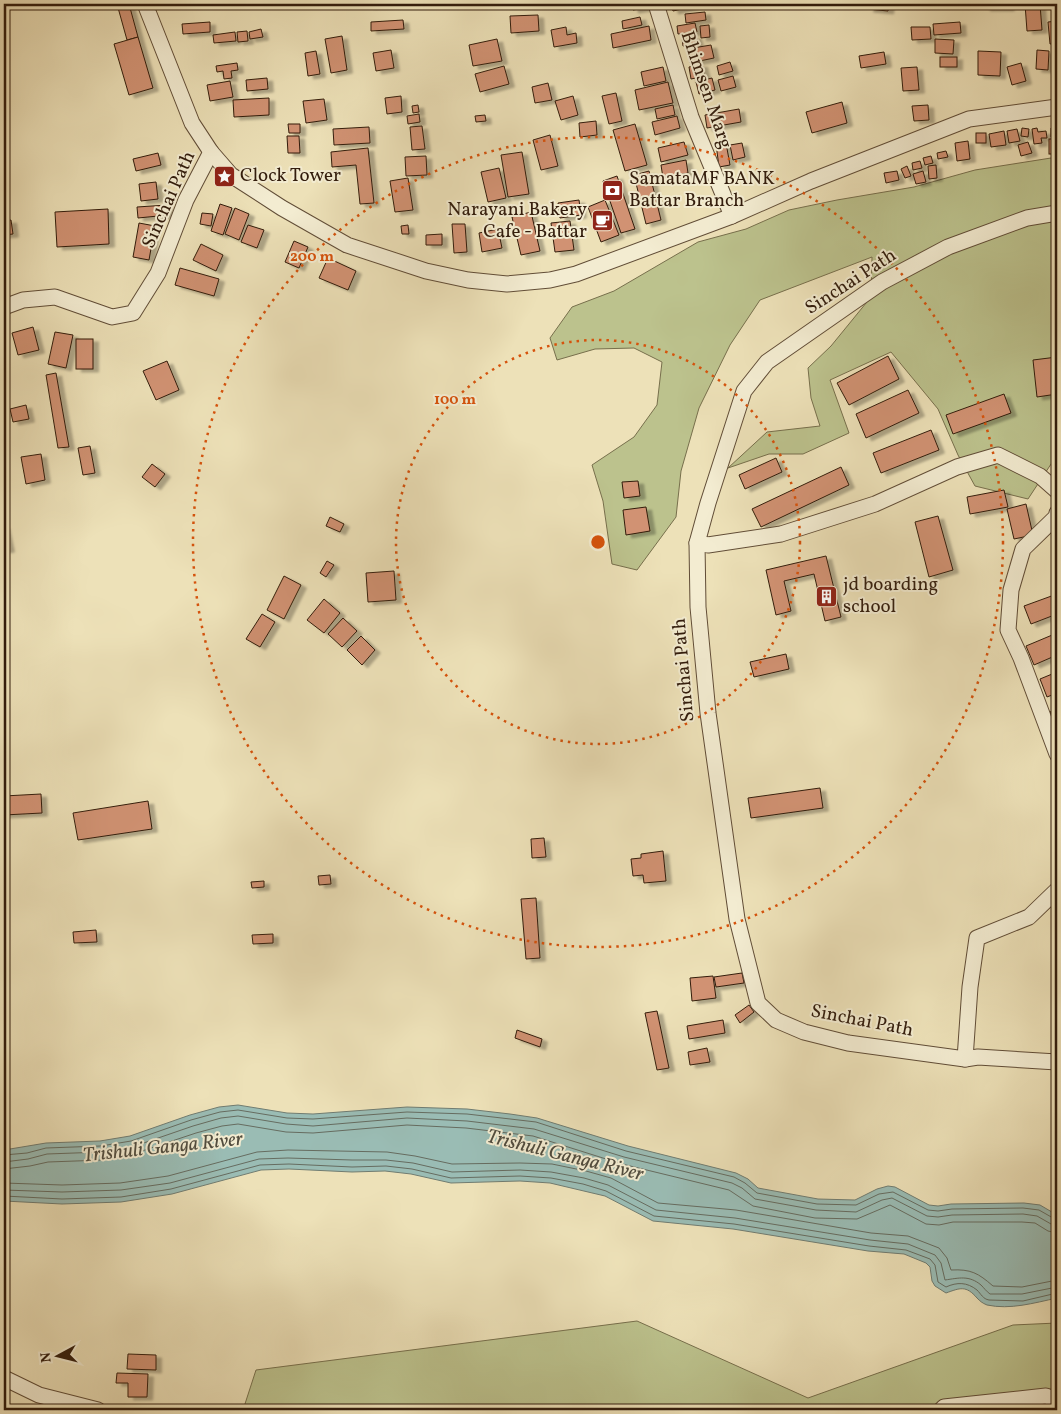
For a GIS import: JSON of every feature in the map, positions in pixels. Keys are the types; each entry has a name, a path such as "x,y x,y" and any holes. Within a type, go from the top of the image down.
{"street":[{"path":"145,4 192,123 211,152"},
{"name":"Bhimsen Marg","path":"656,4 692,117 732,216"},
{"name":"Sinchai Path","path":"4,307 23,300 56,297 112,317 133,313 158,273 186,200 211,152 231,175 282,208 347,244 426,271 468,280 506,284 550,280 576,274 732,216 810,181 969,119 1057,107"},
{"name":"Sinchai Path","path":"1057,213 1028,218 948,247 882,282 767,362 744,391 708,504 698,544 698,607 708,714 737,919 758,1002 776,1020 804,1032 848,1043 965,1059 1057,1062"},
{"path":"698,544 708,545 781,534 875,504 958,467 998,455 1040,476 1057,491"},
{"path":"1057,513 1056,517 1023,548 1011,590 1008,630 1021,658 1057,754"},
{"path":"965,1059 970,986 977,938 1029,917 1057,890"},
{"path":"4,1378 39,1394 98,1410"},
{"path":"941,1410 944,1407 1046,1396 1057,1400"}],"green space":[{"path":"1057,158 1057,455 1028,499 975,486 958,455 938,409 891,352 830,380 849,433 803,454 769,454 728,468 767,432 820,426 811,398 808,368 831,346 871,297 872,257 760,300 730,345 699,408 681,471 676,517 637,570 612,564 603,501 592,465 634,437 657,405 662,362 634,348 595,349 557,360 550,338 572,307 614,291 698,242 746,229 789,210 914,187 975,170"},
{"path":"637,1321 808,1398 1013,1325 1057,1323 1057,1410 243,1410 256,1370"}],"water":[{"name":"Trishuli Ganga River","path":"238,1105 287,1113 313,1114 407,1107 467,1109 510,1114 537,1118 628,1146 736,1173 748,1179 758,1188 818,1199 855,1200 877,1189 888,1186 895,1187 929,1205 1024,1203 1040,1205 1057,1215 1057,1298 1031,1304 1004,1307 987,1305 966,1289 946,1293 935,1286 932,1281 930,1267 926,1263 904,1254 868,1251 733,1229 653,1221 605,1196 550,1183 520,1181 451,1183 411,1174 385,1171 352,1172 289,1169 261,1170 172,1194 121,1202 62,1204 4,1201 4,1150 46,1143 100,1141 130,1136 190,1115 219,1107"}],"building":[{"path":"117,4 129,4 138,37 127,40"},
{"path":"369,4 398,4 369,6"},
{"path":"632,4 646,4 646,8 633,10"},
{"path":"671,4 694,4 695,6 673,11"},
{"path":"869,4 889,4 888,11 868,9"},
{"path":"984,4 1008,4 1009,8 985,8"},
{"path":"1025,4 1040,4 1042,30 1027,31"},
{"path":"705,12 706,20 686,23 685,14"},
{"path":"538,15 539,31 511,33 510,16"},
{"path":"640,17 642,25 623,29 622,21"},
{"path":"403,20 404,29 371,31 371,22"},
{"path":"1057,21 1057,43 1050,44 1048,22"},
{"path":"210,22 210,32 183,34 182,24"},
{"path":"960,22 961,33 934,35 933,24"},
{"path":"695,23 697,32 678,34 677,26"},
{"path":"709,25 710,37 701,38 700,26"},
{"path":"649,26 651,40 613,48 611,34"},
{"path":"566,27 567,35 576,33 577,43 554,47 551,30"},
{"path":"911,27 930,27 931,39 912,40"},
{"path":"261,29 263,37 250,39 249,32"},
{"path":"247,31 248,41 238,42 237,32"},
{"path":"235,32 236,41 214,43 213,35"},
{"path":"342,36 347,70 331,73 325,39"},
{"path":"696,36 698,44 683,46 682,38"},
{"path":"138,37 153,88 129,95 114,44"},
{"path":"497,39 502,61 473,66 469,45"},
{"path":"935,39 954,40 953,54 935,53"},
{"path":"711,45 714,58 690,63 687,49"},
{"path":"391,50 394,68 376,71 373,53"},
{"path":"1037,50 1049,51 1048,70 1036,69"},
{"path":"316,51 320,74 308,76 305,53"},
{"path":"978,51 1001,52 1000,76 978,75"},
{"path":"884,52 886,64 861,68 859,56"},
{"path":"940,57 957,57 957,67 940,67"},
{"path":"730,62 733,71 719,75 717,66"},
{"path":"237,63 238,70 231,71 232,78 224,79 223,71 217,72 216,66"},
{"path":"1021,63 1026,81 1012,85 1007,67"},
{"path":"702,64 705,76 691,79 689,67"},
{"path":"504,66 509,84 480,92 475,74"},
{"path":"663,67 666,81 644,86 641,72"},
{"path":"917,67 919,90 903,91 901,68"},
{"path":"733,76 736,87 721,91 718,80"},
{"path":"267,78 268,89 247,91 246,80"},
{"path":"712,78 715,90 699,94 696,82"},
{"path":"230,81 233,97 210,101 207,85"},
{"path":"668,82 673,103 639,110 635,90"},
{"path":"548,83 552,100 535,103 532,87"},
{"path":"616,93 622,121 609,124 602,96"},
{"path":"401,96 402,112 387,114 385,98"},
{"path":"573,96 578,115 561,120 555,101"},
{"path":"269,98 269,115 234,117 233,100"},
{"path":"324,99 327,120 306,123 303,101"},
{"path":"842,102 847,123 812,133 806,112"},
{"path":"418,105 419,112 413,113 412,106"},
{"path":"673,105 675,115 657,119 655,109"},
{"path":"928,105 929,120 914,121 912,106"},
{"path":"739,109 741,122 707,128 705,115"},
{"path":"419,114 420,122 408,124 407,116"},
{"path":"485,115 486,121 476,122 475,116"},
{"path":"677,116 680,128 655,135 652,122"},
{"path":"596,121 597,135 580,137 579,123"},
{"path":"288,124 300,124 300,133 289,133"},
{"path":"635,124 647,165 625,171 613,130"},
{"path":"422,126 425,149 412,150 410,127"},
{"path":"369,127 370,143 334,145 333,129"},
{"path":"1022,128 1029,129 1028,137 1021,136"},
{"path":"1037,128 1038,132 1046,131 1047,138 1041,138 1042,143 1034,144 1032,129"},
{"path":"1051,128 1057,129 1057,138 1051,137"},
{"path":"1017,129 1020,141 1009,143 1007,131"},
{"path":"1004,131 1006,145 991,147 989,134"},
{"path":"976,133 986,133 986,143 976,143"},
{"path":"550,135 558,166 541,170 533,140"},
{"path":"287,136 299,136 300,153 288,153"},
{"path":"1049,139 1057,139 1057,154 1049,154"},
{"path":"968,141 970,159 957,161 955,143"},
{"path":"684,142 688,155 661,162 658,148"},
{"path":"1028,142 1032,153 1021,156 1018,145"},
{"path":"726,143 730,165 719,167 716,144"},
{"path":"742,143 745,157 733,160 730,145"},
{"path":"368,148 374,203 360,204 356,165 332,167 331,152"},
{"path":"946,151 948,157 938,159 937,153"},
{"path":"522,152 529,194 508,197 501,155"},
{"path":"158,153 161,165 136,171 133,159"},
{"path":"426,156 427,175 406,176 405,157"},
{"path":"931,156 933,163 925,165 923,158"},
{"path":"686,160 688,173 663,178 661,165"},
{"path":"920,161 922,168 913,170 912,163"},
{"path":"936,165 937,178 929,179 928,166"},
{"path":"907,166 911,176 905,178 901,169"},
{"path":"499,168 506,198 488,202 481,172"},
{"path":"649,171 661,220 646,224 634,175"},
{"path":"897,171 899,180 886,183 884,173"},
{"path":"923,171 926,182 916,184 913,174"},
{"path":"617,176 635,229 621,233 603,181"},
{"path":"408,178 413,210 395,212 390,181"},
{"path":"156,182 158,199 141,201 139,184"},
{"path":"579,200 581,215 560,218 558,203"},
{"name":"Narayani Bakery Cafe - Battar","path":"605,200 619,235 601,242 588,207"},
{"path":"220,204 232,208 223,235 211,231"},
{"path":"167,205 168,215 138,218 137,207"},
{"path":"235,208 249,214 239,240 225,234"},
{"path":"108,209 109,244 57,247 55,212"},
{"path":"531,212 540,251 521,255 512,217"},
{"path":"202,213 213,214 211,226 200,224"},
{"path":"11,220 13,234 4,235 4,221"},
{"path":"570,221 574,250 555,252 551,223"},
{"path":"139,223 155,226 149,260 133,257"},
{"path":"452,224 465,224 467,252 454,253"},
{"path":"248,225 264,230 257,248 241,242"},
{"path":"408,225 409,234 402,234 401,226"},
{"path":"498,229 502,248 482,252 479,233"},
{"path":"442,234 442,245 426,245 426,235"},
{"path":"294,241 308,247 299,268 285,262"},
{"path":"201,244 223,255 216,271 193,260"},
{"path":"328,258 356,271 348,290 319,278"},
{"path":"180,268 219,279 214,296 175,285"},
{"path":"33,327 39,350 18,355 12,333"},
{"path":"55,332 73,335 66,368 48,364"},
{"path":"76,339 93,339 93,369 76,369"},
{"path":"888,356 899,379 849,405 837,383"},
{"path":"1057,357 1057,394 1037,397 1033,360"},
{"path":"167,361 179,390 156,400 143,371"},
{"path":"56,373 69,447 58,448 46,375"},
{"path":"908,390 919,413 866,438 856,414"},
{"path":"1004,394 1011,413 953,434 946,415"},
{"path":"26,405 29,419 13,422 10,409"},
{"path":"931,430 939,450 881,473 873,453"},
{"path":"90,446 95,473 83,475 78,448"},
{"path":"41,454 45,480 26,484 21,457"},
{"path":"776,458 782,472 745,489 739,475"},
{"path":"152,464 165,474 155,487 142,477"},
{"path":"841,467 849,485 761,527 752,509"},
{"path":"638,481 640,496 624,498 622,482"},
{"path":"1004,490 1008,507 970,514 967,497"},
{"path":"1026,504 1033,535 1014,539 1007,509"},
{"path":"646,507 650,531 626,535 623,510"},
{"path":"938,516 953,570 929,577 915,522"},
{"path":"330,517 344,524 340,532 326,526"},
{"path":"4,526 9,549 4,550"},
{"name":"jd boarding school","path":"826,556 841,617 825,621 814,574 784,581 791,611 776,615 766,570"},
{"path":"327,561 334,565 326,577 320,573"},
{"path":"394,571 396,600 368,602 366,573"},
{"path":"284,576 301,585 284,619 267,610"},
{"path":"1057,594 1057,614 1031,624 1024,606"},
{"path":"324,599 340,613 324,633 307,620"},
{"path":"262,614 275,622 260,647 246,639"},
{"path":"343,618 357,631 342,647 328,634"},
{"path":"1057,633 1057,655 1034,665 1026,646"},
{"path":"361,636 375,650 362,665 347,650"},
{"path":"786,654 789,669 754,677 750,662"},
{"path":"1057,672 1057,693 1047,697 1040,679"},
{"path":"1057,709 1057,730 1050,712"},
{"path":"820,788 823,808 751,818 748,798"},
{"path":"41,794 42,813 4,815 4,796"},
{"path":"148,801 152,829 78,840 73,813"},
{"path":"544,838 546,857 532,858 531,839"},
{"path":"663,851 666,881 644,883 643,875 633,876 631,859 641,858 641,854"},
{"path":"330,875 331,884 319,885 318,876"},
{"path":"264,881 264,887 252,888 251,882"},
{"path":"536,898 540,958 526,959 521,899"},
{"path":"96,930 97,942 74,943 73,932"},
{"path":"273,934 273,943 253,944 252,935"},
{"path":"742,973 744,983 716,987 714,977"},
{"path":"713,976 716,998 692,1001 690,978"},
{"path":"749,1005 754,1012 740,1023 735,1015"},
{"path":"657,1011 669,1068 657,1070 645,1013"},
{"path":"723,1020 725,1033 689,1039 687,1026"},
{"path":"517,1030 542,1039 540,1047 515,1038"},
{"path":"707,1048 710,1062 690,1065 688,1052"},
{"path":"128,1354 156,1355 156,1370 127,1369"},
{"path":"117,1373 148,1374 147,1397 128,1397 128,1383 116,1383"}],"place":[{"name":"Clock Tower","path":"224,176"},
{"name":"SamataMF BANK Battar Branch","path":"613,190"},
{"name":"Narayani Bakery Cafe - Battar","path":"603,221"},
{"name":"jd boarding school","path":"827,596"}]}
